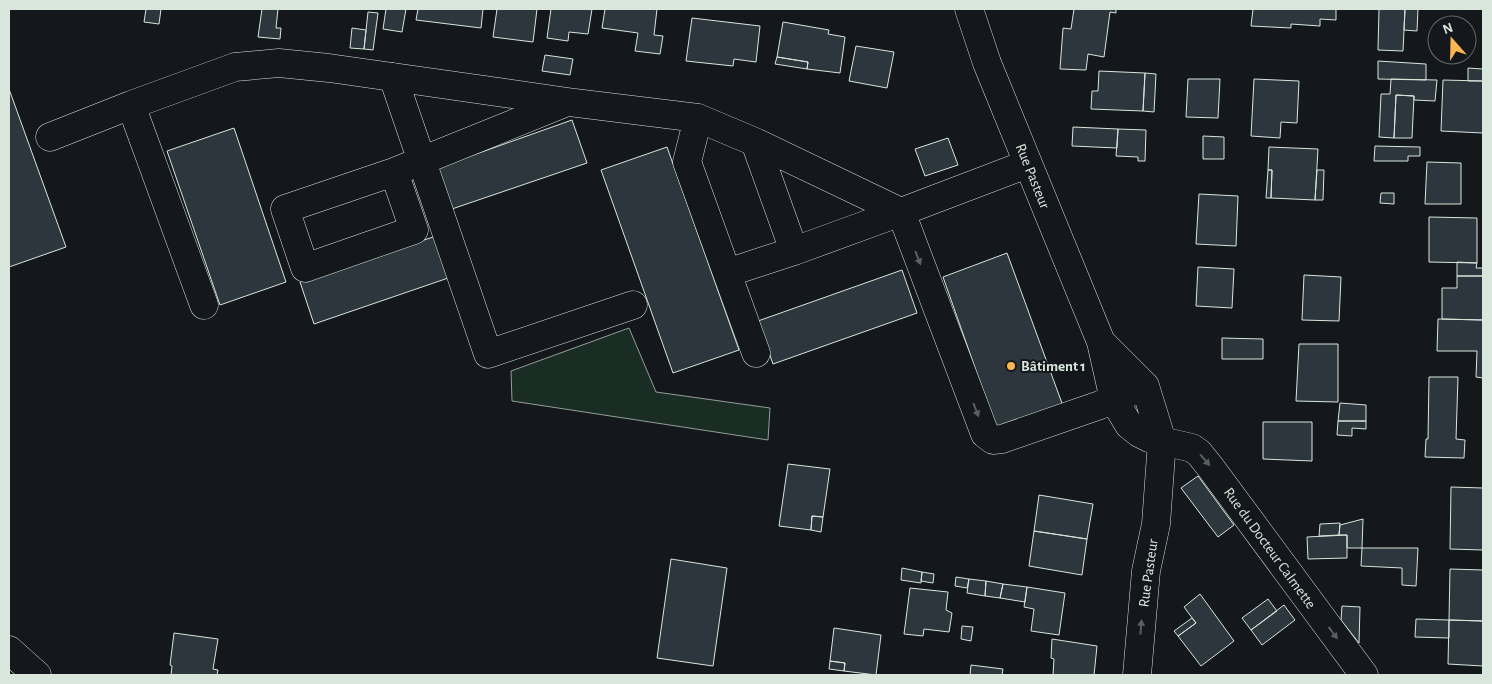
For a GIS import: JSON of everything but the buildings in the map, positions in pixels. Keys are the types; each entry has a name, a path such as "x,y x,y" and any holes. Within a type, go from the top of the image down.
{"street":[{"name":"Rue Pasteur","path":"969,9 987,63 1100,342 1114,400 1129,425 1149,438 1162,441"},
{"path":"50,137 235,67 279,63 698,118 755,142 901,212 985,434 993,440 1002,439 1114,400 1145,386"},
{"path":"393,77 488,354 634,305"},
{"path":"394,172 414,230 305,268 285,209 394,172 568,102"},
{"path":"131,105 204,305"},
{"path":"698,118 687,162 756,353"},
{"path":"755,142 794,251"},
{"path":"727,273 794,251 1028,164"},
{"name":"Rue Pasteur","path":"1100,342 1145,386 1162,441 1156,524 1146,571 1136,675"},
{"name":"Rue du Docteur Calmette","path":"1162,441 1192,448 1212,468 1364,675"},
{"path":"9,650 37,675"}],"green space":[{"path":"629,328 656,392 770,408 768,440 512,401 511,371"}],"place":[{"name":"Bâtiment 1","path":"1011,366"}]}
